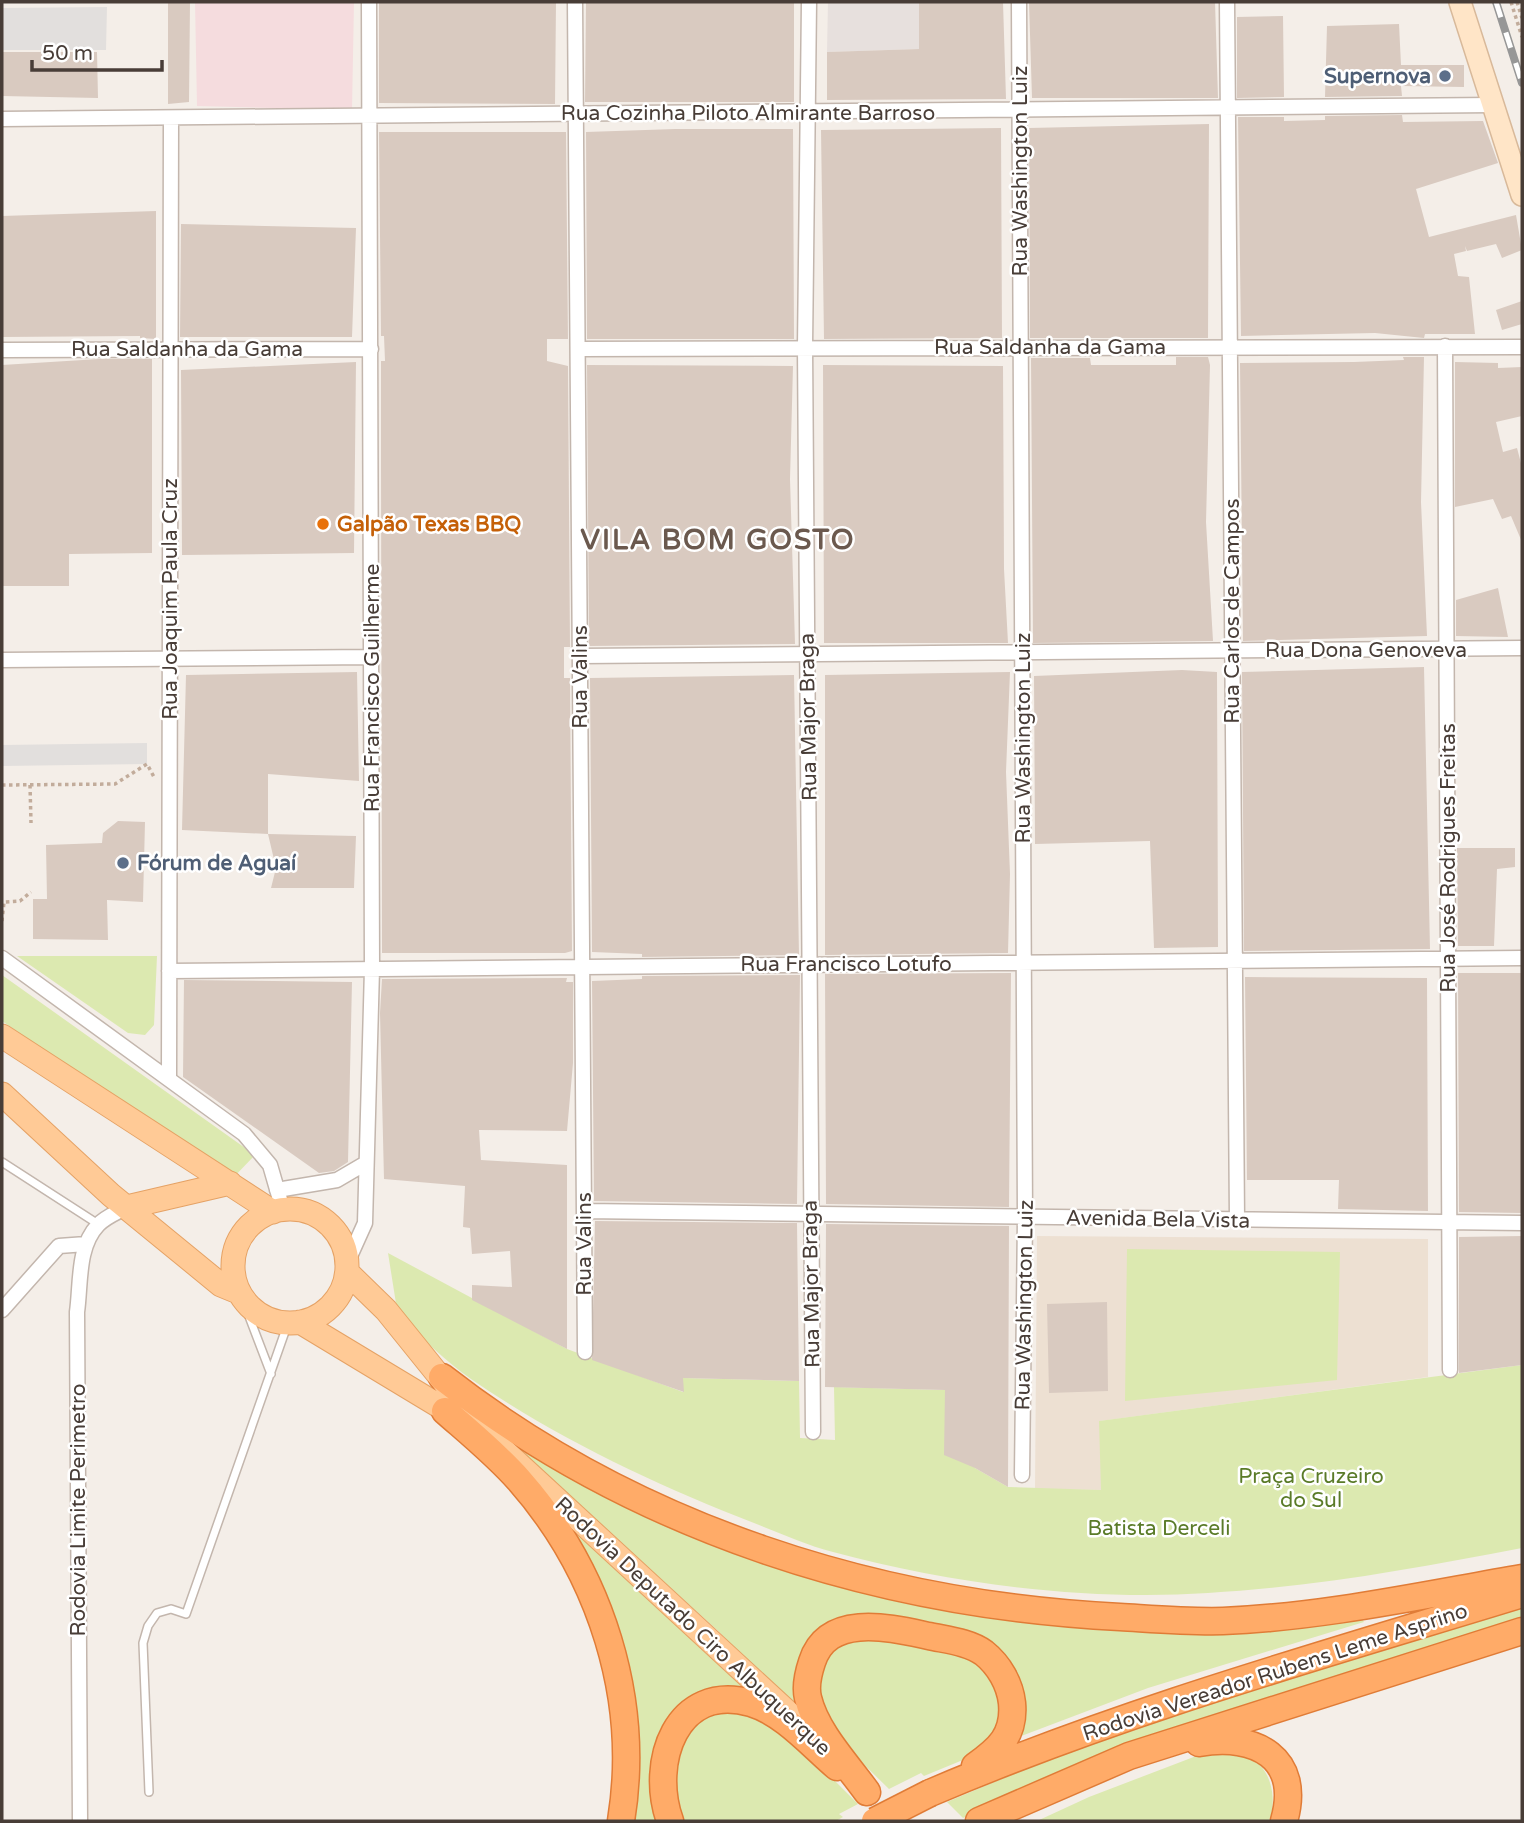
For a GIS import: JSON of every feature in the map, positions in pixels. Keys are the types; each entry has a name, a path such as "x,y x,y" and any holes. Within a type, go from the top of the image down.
{"highway":[{"path":"442,1377 507,1426 561,1460 643,1502 707,1530 778,1554 844,1575 919,1593 1071,1615 1221,1621 1293,1616 1522,1578"},
{"path":"445,1410 518,1479 539,1505 575,1562 601,1616 614,1654 627,1720 628,1767 621,1821"},
{"name":"Rodovia Vereador Rubens Leme Asprino","path":"876,1821 938,1790 1081,1734 1197,1693 1522,1594"},
{"path":"867,1792 816,1720 807,1697 807,1678 813,1657 826,1640 847,1629 866,1626 886,1627 965,1644 982,1652 996,1665 1006,1681 1013,1717 1009,1733 999,1749 938,1790"},
{"name":"Rodovia Vereador Rubens Leme Asprino","path":"979,1821 1129,1756 1522,1631"},
{"path":"670,1821 663,1804 662,1774 665,1748 673,1731 707,1704 729,1700 751,1703 772,1712 867,1792"},
{"path":"1129,1756 1215,1740 1245,1741 1267,1751 1281,1766 1288,1785 1289,1805 1284,1821"}],"main road":[{"path":"1460,2 1522,195"},
{"path":"2,1036 230,1183 278,1204 321,1218 334,1230 343,1246 347,1268 342,1290 332,1305 317,1317 294,1323 262,1317 240,1295 221,1285 127,1207 2,1094"},
{"path":"127,1207 230,1183"},
{"path":"240,1295 233,1274 233,1256 240,1238 251,1224 278,1204"},
{"name":"Rodovia Deputado Ciro Albuquerque","path":"347,1268 442,1377 486,1434 739,1665 895,1821"},
{"name":"Rodovia Deputado Ciro Albuquerque","path":"294,1323 486,1434"}],"street":[{"name":"Rua Francisco Guilherme","path":"347,1268 365,1223 372,969 369,2"},
{"name":"Rua Valins","path":"575,2 585,1352"},
{"name":"Rua Major Braga","path":"808,2 805,347 813,1432"},
{"name":"Rua Washington Luiz","path":"1019,2 1026,1217 1022,1475"},
{"name":"Rua Carlos de Campos","path":"1227,2 1237,1220"},
{"name":"Rua Cozinha Piloto Almirante Barroso","path":"2,119 1494,105"},
{"name":"Rua Joaquim Paula Cruz","path":"169,1079 171,118"},
{"name":"Rua José Rodrigues Freitas","path":"1445,346 1451,1370"},
{"name":"Rua Saldanha da Gama","path":"578,348 1522,347"},
{"name":"Rua Saldanha da Gama","path":"2,350 371,349"},
{"name":"Rua Dona Genoveva","path":"580,656 1522,649"},
{"path":"2,660 372,657"},
{"path":"2,958 244,1133 270,1165 278,1204 337,1180 366,1163"},
{"name":"Rua Francisco Lotufo","path":"169,971 1522,958"},
{"path":"2,1310 59,1247 86,1244 98,1224 127,1207"},
{"name":"Avenida Bela Vista","path":"584,1211 1522,1223"},
{"name":"Rodovia Limite Perimetro","path":"80,1821 77,1312 86,1244"}],"lane":[{"path":"2,1162 98,1224"},
{"path":"240,1295 272,1375"},
{"path":"149,1792 143,1643 148,1626 157,1613 172,1609 186,1614 272,1375 294,1323"}],"path":[{"path":"1511,2 1522,37"},
{"path":"1517,2 1522,18"},
{"path":"2,785 116,784 147,764 155,778"},
{"path":"30,785 31,823"},
{"path":"2,921 4,902 20,901 31,892"}],"shaded area":[{"path":"195,2 354,2 352,110 197,106"},
{"path":"828,2 919,2 919,49 827,52"},
{"path":"107,7 106,50 2,50 2,8"},
{"path":"147,743 147,764 2,766 2,745"},
{"path":"1037,1236 1428,1239 1428,1377 1100,1421 1102,1490 1035,1489"}],"green space":[{"path":"17,956 157,956 154,1025 145,1035 128,1033"},
{"path":"2,975 255,1155 231,1180 2,1021"},
{"path":"1127,1249 1340,1252 1337,1380 1125,1401"},
{"name":"Praça Cruzeiro do Sul","path":"388,1253 567,1349 683,1392 683,1378 799,1381 800,1438 835,1440 834,1387 945,1390 975,1468 1008,1487 1101,1490 1099,1421 1522,1365 1522,1548 1327,1581 1248,1590 1161,1595 1019,1588 924,1573 833,1552 644,1477 573,1441 471,1379 398,1316"},
{"path":"506,1440 902,1598 1361,1618 1364,1622 1148,1688 1016,1738 1001,1656 829,1628 808,1719 717,1630"},
{"path":"555,1514 579,1528 760,1696 692,1704 661,1821 631,1821 637,1760"},
{"path":"1522,1602 1522,1618 1310,1685 1169,1734 1031,1788 963,1818 947,1802 1103,1736"},
{"path":"857,1634 955,1648 995,1677 1004,1723 975,1755 924,1776 921,1773 889,1789 832,1733 821,1718 816,1674 821,1659"},
{"path":"709,1713 755,1713 802,1748 858,1804 839,1814 843,1817 836,1821 679,1821 672,1805 678,1738"},
{"path":"1212,1750 1241,1754 1261,1766 1272,1793 1269,1821 1037,1821 1089,1797"}],"building":[{"path":"168,2 190,2 189,102 168,104"},
{"path":"379,2 556,2 555,104 379,103"},
{"path":"586,2 794,2 794,102 585,102"},
{"path":"919,2 1003,2 1006,99 827,100 827,52 919,49"},
{"path":"1029,2 1215,2 1218,98 1032,98"},
{"path":"1283,16 1284,97 1237,98 1237,17"},
{"path":"1399,24 1401,65 1464,65 1464,87 1401,86 1402,96 1325,97 1327,26"},
{"path":"2,52 97,52 98,98 2,96"},
{"path":"1402,115 1403,122 1483,121 1498,163 1416,189 1429,237 1516,215 1522,250 1502,258 1496,244 1467,251 1465,246 1466,251 1454,254 1458,276 1469,277 1475,334 1425,334 1424,338 1375,333 1241,336 1238,117 1284,117 1284,121 1325,120 1325,116"},
{"path":"1209,124 1208,338 1030,338 1029,128"},
{"path":"1001,128 1002,338 824,339 821,130"},
{"path":"793,129 794,339 587,339 586,132"},
{"path":"379,132 566,132 568,339 547,339 547,361 568,366 570,647 564,647 564,678 570,678 572,951 565,953 382,953 381,361 385,361 384,336 381,336"},
{"path":"156,211 156,339 140,336 2,337 2,216"},
{"path":"181,224 356,228 352,337 180,337"},
{"path":"1522,301 1522,324 1502,330 1496,310"},
{"path":"1176,357 1208,357 1210,365 1206,522 1213,641 1033,643 1031,358 1090,358 1091,365 1176,365"},
{"path":"1403,357 1424,357 1421,502 1427,636 1243,641 1240,363 1354,362 1404,360"},
{"path":"99,359 152,359 152,553 69,554 69,586 2,586 2,365"},
{"path":"356,362 354,553 182,555 181,370"},
{"path":"1455,362 1498,363 1498,368 1522,367 1522,416 1496,422 1503,452 1517,448 1522,467 1522,542 1511,516 1502,519 1493,499 1455,507"},
{"path":"587,365 793,366 790,479 795,644 589,646"},
{"path":"823,365 1003,366 1004,569 1008,643 824,643"},
{"path":"1498,588 1508,637 1456,636 1456,600"},
{"path":"1424,667 1430,949 1244,951 1242,672"},
{"path":"1182,670 1217,672 1218,947 1154,948 1150,841 1035,844 1034,676"},
{"path":"357,672 359,781 268,774 268,834 182,830 186,675"},
{"path":"1010,672 1006,772 1010,874 1008,953 825,955 825,675"},
{"path":"794,675 799,955 642,957 642,954 592,952 590,678"},
{"path":"118,821 145,822 143,902 107,900 108,940 33,939 33,899 47,899 46,845 102,843 103,833"},
{"path":"268,834 356,836 354,888 271,888 276,868"},
{"path":"1457,848 1515,848 1515,867 1497,869 1494,946 1458,946"},
{"path":"1011,973 1009,1207 826,1204 825,974"},
{"path":"1458,973 1522,973 1522,1213 1459,1212"},
{"path":"800,975 797,1204 594,1201 592,981 642,979 642,976"},
{"path":"1245,977 1427,978 1428,1211 1338,1209 1339,1180 1247,1180"},
{"path":"567,978 566,982 573,982 573,1063 567,1131 479,1130 481,1160 567,1165 567,1349 472,1300 472,1285 512,1287 510,1251 472,1254 470,1228 463,1227 465,1186 384,1179 380,1013 382,979"},
{"path":"184,980 352,982 348,1162 334,1171 319,1173 183,1077"},
{"path":"595,1221 797,1223 799,1381 683,1378 684,1392 592,1360"},
{"path":"826,1224 1009,1226 1008,1487 975,1468 944,1455 945,1390 825,1387"},
{"path":"1522,1236 1522,1365 1459,1373 1459,1237"},
{"path":"1107,1302 1108,1391 1049,1393 1047,1304"}],"railway":[{"path":"1496,2 1522,83"}],"place":[{"name":"Supernova","path":"1445,76"},
{"name":"Galpão Texas BBQ","path":"323,524"},
{"name":"Fórum de Aguaí","path":"123,863"}],"district":[{"name":"VILA BOM GOSTO","path":"718,539"}],"park label":[{"name":"Batista Derceli","path":"1159,1528"}]}
